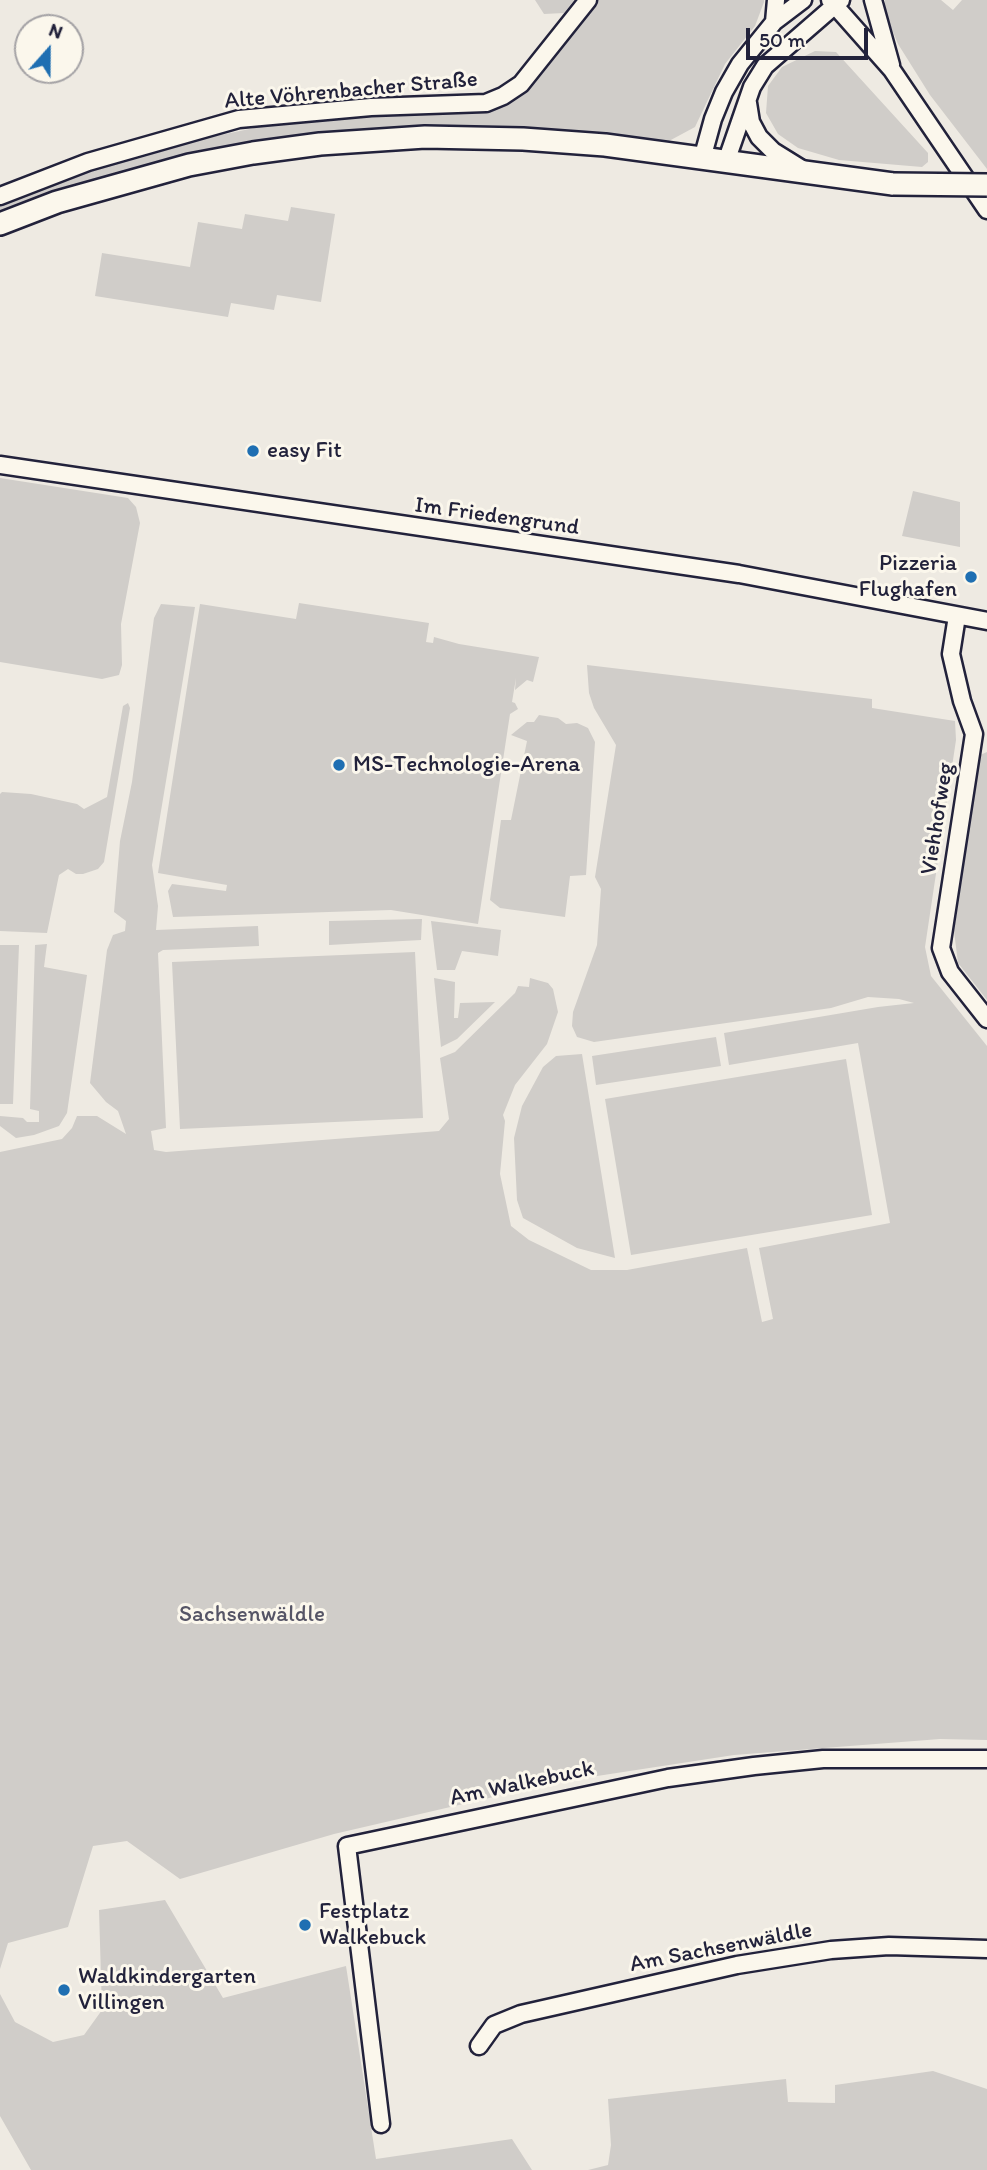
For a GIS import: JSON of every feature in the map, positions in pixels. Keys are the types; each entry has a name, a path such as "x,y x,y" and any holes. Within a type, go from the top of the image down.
{"main road":[{"path":"0,224 57,202 189,165 320,144 425,137 523,139 605,145 893,184 987,185"}],"street":[{"name":"Alte Vöhrenbacher Straße","path":"0,196 88,162 239,119 371,107 486,103 521,84 588,0"},
{"path":"774,22 776,0"},
{"path":"702,159 709,130 724,92 740,64 774,22 803,0"},
{"path":"873,0 892,70"},
{"path":"726,162 752,87 765,66 835,2 892,70 987,210"},
{"path":"748,103 751,122 759,137 773,151 807,173"},
{"name":"Im Friedengrund","path":"0,465 739,574 987,621"},
{"name":"Viehhofweg","path":"957,616 950,654 974,734 941,948 950,972 987,1019"},
{"name":"Am Walkebuck","path":"381,2124 346,1846 654,1780 741,1767 823,1759 987,1759"},
{"name":"Am Sachsenwäldle","path":"479,2046 494,2025 521,2014 737,1965 831,1950 889,1946 987,1949"}],"green space":[{"path":"535,0 574,0 564,13 544,14"},
{"path":"598,0 764,2 755,26 725,64 695,127 669,141 530,127 395,130 0,218 0,203 93,169 192,141 259,127 350,115 482,109 512,101 530,88"},
{"path":"885,0 941,0 953,10 962,0 987,0 987,169 930,95 898,44 885,13"},
{"path":"815,51 836,52 928,153 928,162 922,167 839,160 798,148 778,134 766,113 768,86 782,67"},
{"path":"291,207 335,214 321,302 277,295 274,310 231,303 228,317 95,296 102,253 190,267 198,222 242,229 245,214 288,221"},
{"path":"0,478 128,498 136,507 140,523 121,624 122,665 119,675 102,679 0,662"},
{"path":"913,491 960,502 960,547 902,536"},
{"name":"MS-Technologie-Arena","path":"299,603 429,623 426,642 433,643 434,637 459,644 539,657 533,682 527,680 515,690 516,678 512,702 518,709 510,714 478,924 391,910 173,917 168,891 172,884 226,891 227,885 158,873 200,604 296,619"},
{"name":"Sachsenwäldle","path":"161,604 195,607 152,865 158,906 156,930 258,926 259,946 163,950 158,953 166,1128 151,1131 154,1150 166,1152 439,1131 449,1119 440,1058 455,1052 515,993 518,986 529,987 530,978 548,983 553,989 558,1012 547,1044 515,1085 503,1115 505,1121 500,1174 511,1226 529,1240 591,1270 627,1270 747,1248 762,1322 773,1319 759,1248 890,1223 858,1043 729,1065 724,1033 914,1003 868,997 831,1008 594,1042 577,1037 572,1026 573,1012 597,945 601,889 595,877 616,745 594,708 589,693 587,665 872,699 872,708 955,721 956,740 925,947 931,976 987,1046 987,1740 940,1739 734,1755 558,1782 334,1834 180,1879 127,1841 93,1846 68,1927 8,1943 0,1969 0,1152 62,1139 72,1128 77,1116 97,1116 126,1134 118,1111 106,1102 90,1083 107,950 113,935 125,931 126,921 114,912 120,841 132,782 154,618"},
{"path":"128,703 130,708 104,862 98,869 83,874 76,874 68,869 59,875 47,933 0,931 0,794 31,794 77,804 84,809 107,797 123,706"},
{"path":"539,715 588,728 595,742 586,875 570,876 565,917 500,908 490,900 501,820 511,820 527,741 511,735 527,722 534,722"},
{"path":"987,752 987,1000 958,963 954,931 980,755"},
{"path":"422,919 421,940 329,945 329,921"},
{"path":"431,921 501,930 498,956 462,951 455,970 437,970"},
{"path":"47,944 44,967 87,975 67,1113 59,1126 16,1138 0,1126 0,1116 39,1122 39,1111 30,1109 35,945"},
{"path":"0,945 19,945 13,1104 0,1104"},
{"path":"415,952 423,1118 180,1129 172,962"},
{"path":"434,978 455,982 454,1018 458,1018 460,1003 495,1002 457,1039 441,1047"},
{"path":"716,1037 721,1066 596,1085 592,1056"},
{"path":"582,1054 615,1258 577,1248 523,1218 517,1200 514,1138 522,1106 543,1067 556,1056"},
{"path":"846,1059 872,1215 631,1255 605,1099"},
{"path":"165,1900 223,1998 346,1966 376,2159 512,2139 532,2170 31,2170 0,2116 0,1994 15,2022 53,2042 84,2035 102,2010 99,1910"},
{"path":"933,2071 987,2089 987,2170 588,2170 608,2165 611,2145 608,2099 786,2079 788,2102 835,2103 835,2085"}],"place":[{"name":"easy Fit","path":"253,451"},
{"name":"Pizzeria Flughafen","path":"971,577"},
{"name":"MS-Technologie-Arena","path":"339,765"},
{"name":"Festplatz Walkebuck","path":"305,1925"},
{"name":"Waldkindergarten Villingen","path":"64,1990"}]}
